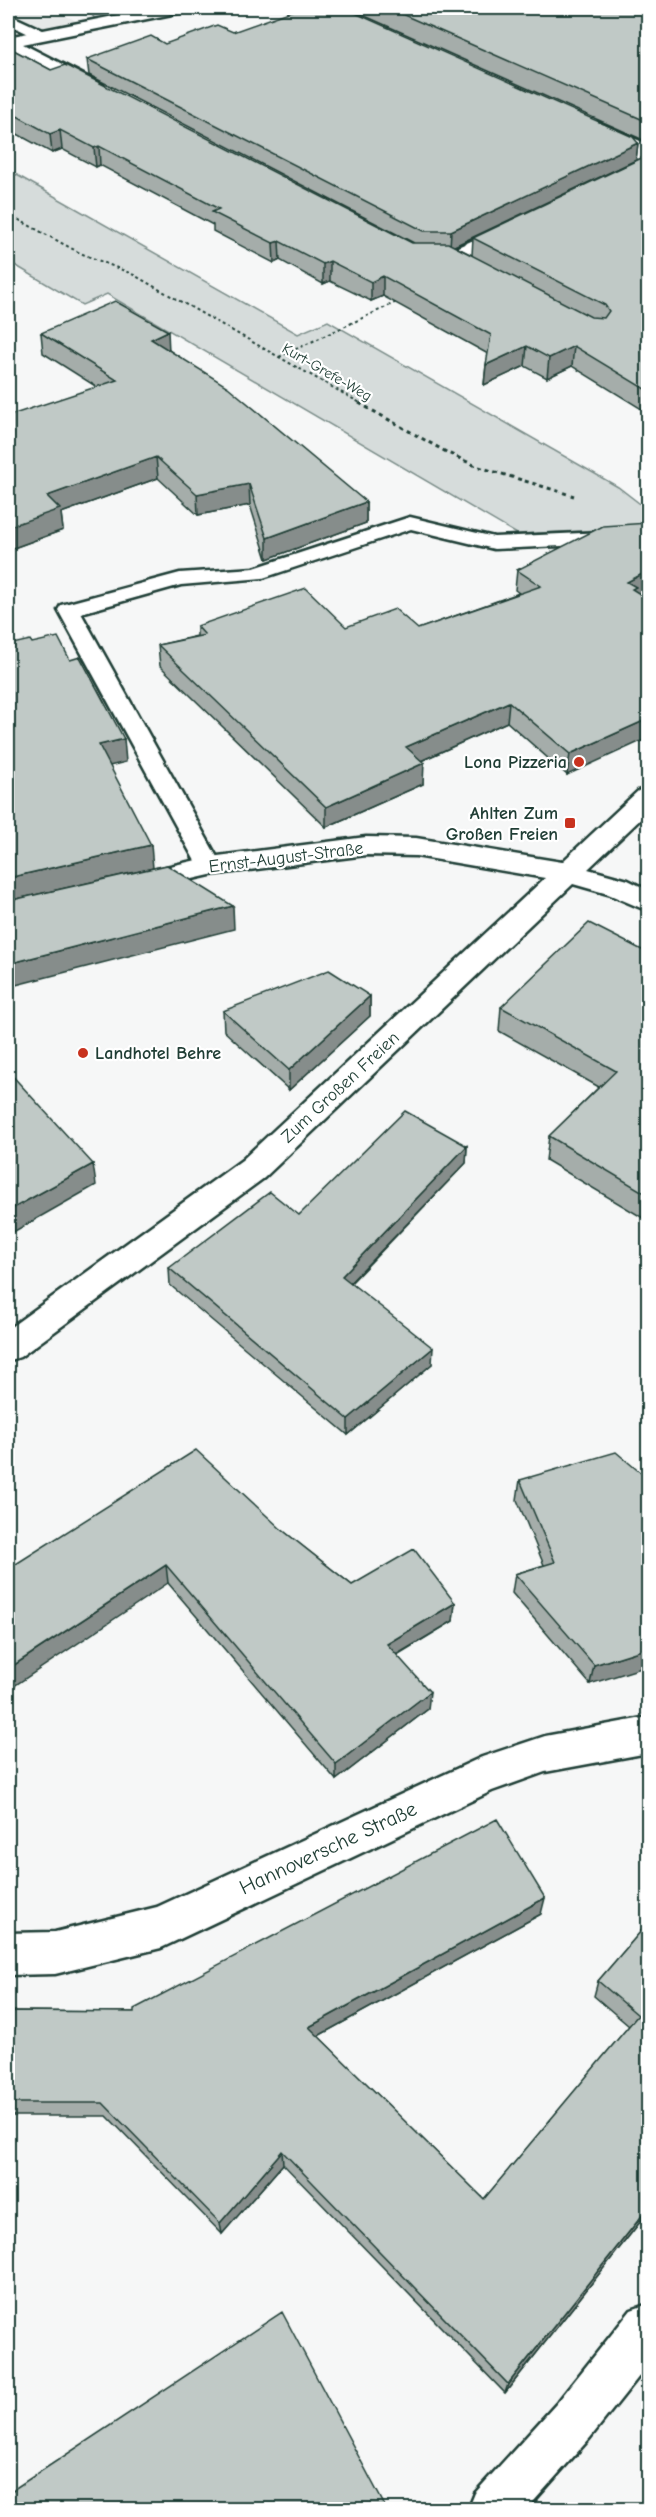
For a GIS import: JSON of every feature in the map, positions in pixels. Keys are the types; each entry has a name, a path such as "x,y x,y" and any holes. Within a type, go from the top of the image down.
{"street":[{"path":"8,42 177,8"},
{"path":"8,42 118,100"},
{"path":"576,119 640,148 648,159"},
{"path":"398,245 419,256 454,256 528,222"},
{"name":"Zum Großen Freien","path":"8,1347 253,1168 648,797"},
{"name":"Ernst-August-Straße","path":"109,889 210,866 366,846 416,847 568,873 618,887 648,902"},
{"name":"Hannoversche Straße","path":"8,1954 55,1953 160,1927 482,1776 545,1754 648,1735"},
{"path":"492,2510 523,2478 629,2354 648,2327"}],"lane":[{"path":"8,18 42,35"},
{"path":"454,256 476,266"},
{"path":"210,866 69,610 180,579 256,574 411,523 494,543 648,536"}],"path":[{"name":"Kurt-Grefe-Weg","path":"8,215 80,253 132,274 448,453 476,466 576,496"},
{"path":"279,357 476,266"}],"shaded area":[{"path":"8,8 49,8 79,22 12,35 8,33"},
{"path":"87,8 154,8 95,19"},
{"path":"8,170 298,334 328,321 618,487 648,510 648,522 623,529 517,534 107,294 82,305 8,261"}],"building":[{"path":"300,8 344,8 633,137 638,143 451,231 424,231 87,59 151,36 165,44 217,25 233,32"},
{"path":"388,8 648,8 648,122"},
{"path":"8,47 51,70 65,65 412,243 448,243 591,317 604,318 609,311 605,305 473,238 648,155 648,391 574,346 549,358 527,346 486,365 491,335 383,276 371,282 330,261 323,264 279,241 273,243 212,212 219,209 99,146 94,148 60,130 50,134 8,111"},
{"path":"115,301 168,331 151,339 228,387 366,502 267,538 249,484 197,494 156,457 47,496 60,509 8,527 8,416 117,380 41,333"},
{"path":"648,523 648,571 627,582 636,587 632,589 648,599 648,719 570,754 509,702 406,747 424,763 326,807 158,645 205,635 197,626 306,588 346,627 395,609 418,629 541,586 517,570 603,526"},
{"path":"58,637 70,660 80,657 124,739 99,745 151,845 8,878 8,645 30,640 32,643"},
{"path":"167,865 233,906 8,964 8,901"},
{"path":"589,923 648,953 648,967 644,972 648,975 648,1195 549,1136 616,1071 501,1007"},
{"path":"329,970 370,996 289,1070 223,1011"},
{"path":"8,1071 93,1164 8,1211"},
{"path":"405,1111 467,1146 342,1276 433,1348 348,1419 169,1268 270,1192 299,1215"},
{"path":"196,1450 281,1529 352,1585 414,1549 455,1603 387,1644 430,1692 336,1764 166,1565 8,1669 8,1569"},
{"path":"616,1452 648,1479 648,1648 594,1665 515,1574 555,1562 520,1480"},
{"path":"497,1819 545,1898 309,2027 484,2199 638,2015 598,1981 648,1923 648,2208 508,2384 282,2151 220,2223 103,2103 8,2103 8,2011 134,2012 134,2009"},
{"path":"282,2312 387,2510 8,2510 8,2493"}],"place":[{"name":"Lona Pizzeria","path":"579,762"},
{"name":"Ahlten Zum Großen Freien","path":"570,823"},
{"name":"Landhotel Behre","path":"83,1053"}]}
